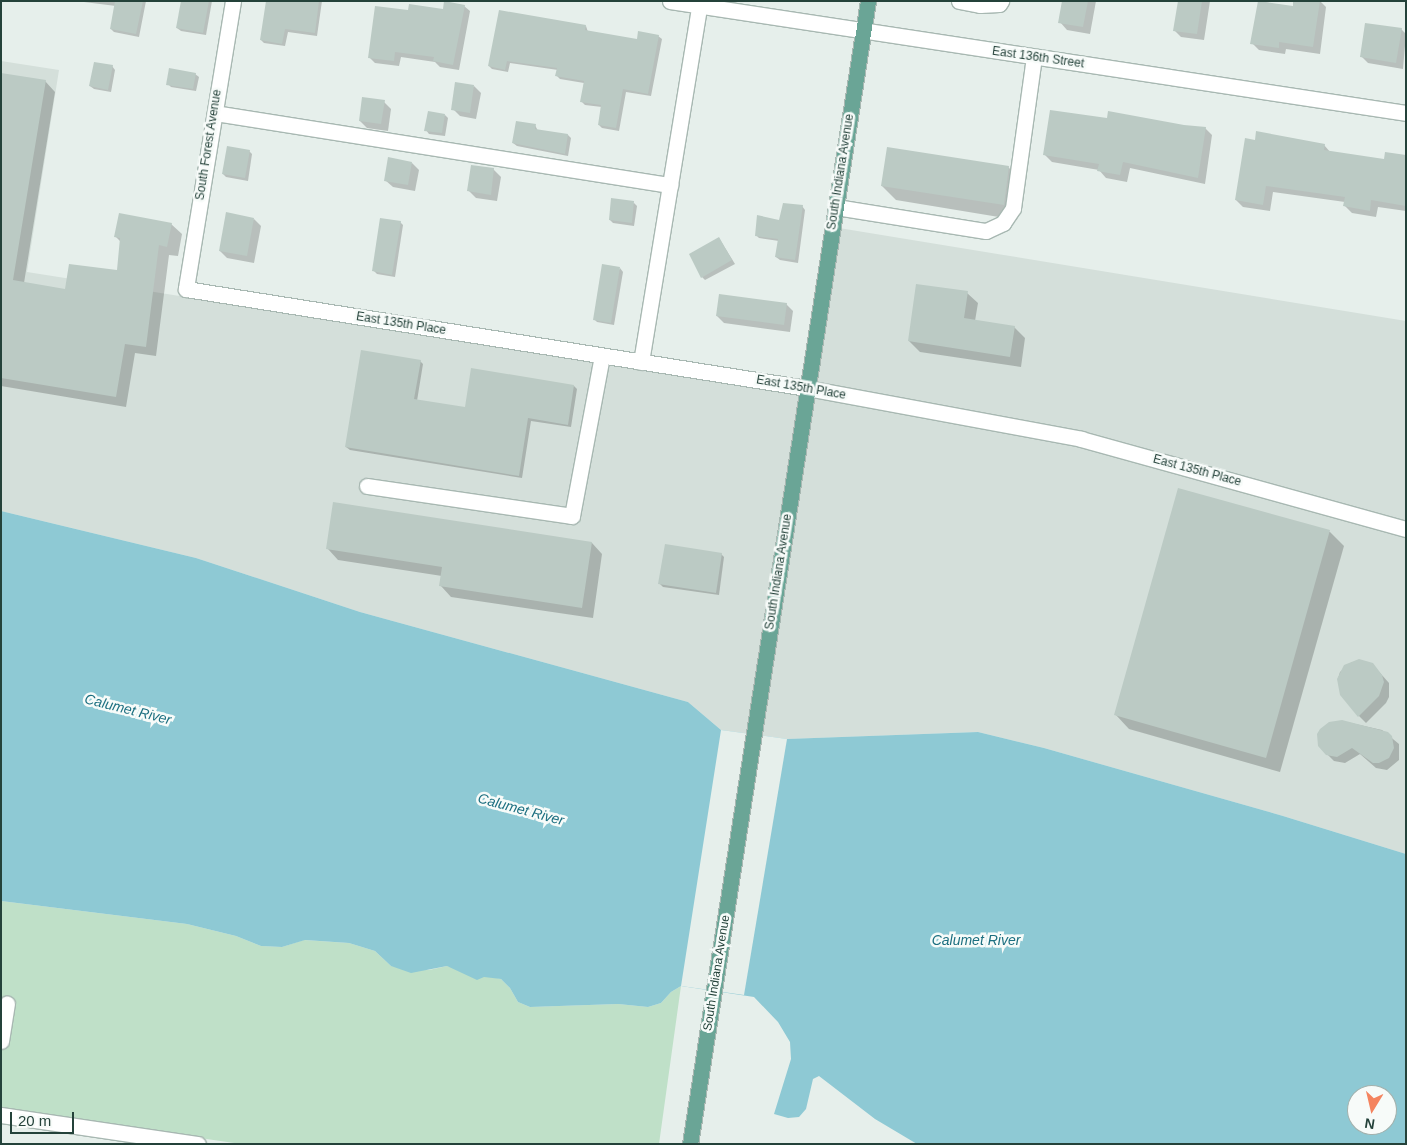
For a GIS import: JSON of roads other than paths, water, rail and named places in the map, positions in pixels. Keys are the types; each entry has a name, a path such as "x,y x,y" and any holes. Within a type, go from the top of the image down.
{"main road":[{"name":"South Indiana Avenue","path":"690,1144 868,1"}],"street":[{"name":"South Forest Avenue","path":"186,289 233,1"},
{"name":"East 136th Street","path":"670,1 1406,113"},
{"path":"959,1 980,5 999,4 1001,1"},
{"path":"641,362 699,6"},
{"path":"836,207 986,231 1003,223 1013,208 1034,57"},
{"path":"215,113 670,185"},
{"name":"East 135th Place","path":"186,289 807,388 1081,439 1406,529"},
{"path":"367,486 572,516 602,356"},
{"path":"1,1041 7,1003"},
{"path":"1,1114 198,1144"}],"water":[{"name":"Calumet River","path":"1,511 196,558 360,612 688,702 721,730 787,739 978,732 1044,748 1283,816 1406,854 1406,1144 917,1144 875,1119 819,1076 813,1079 806,1109 799,1117 788,1118 774,1114 791,1059 790,1042 778,1022 754,997 681,986 671,992 661,1003 648,1007 618,1004 530,1007 518,1002 510,988 501,979 484,977 477,980 447,966 411,973 391,966 375,951 349,943 305,940 282,947 261,946 236,936 187,924 1,901"}]}
